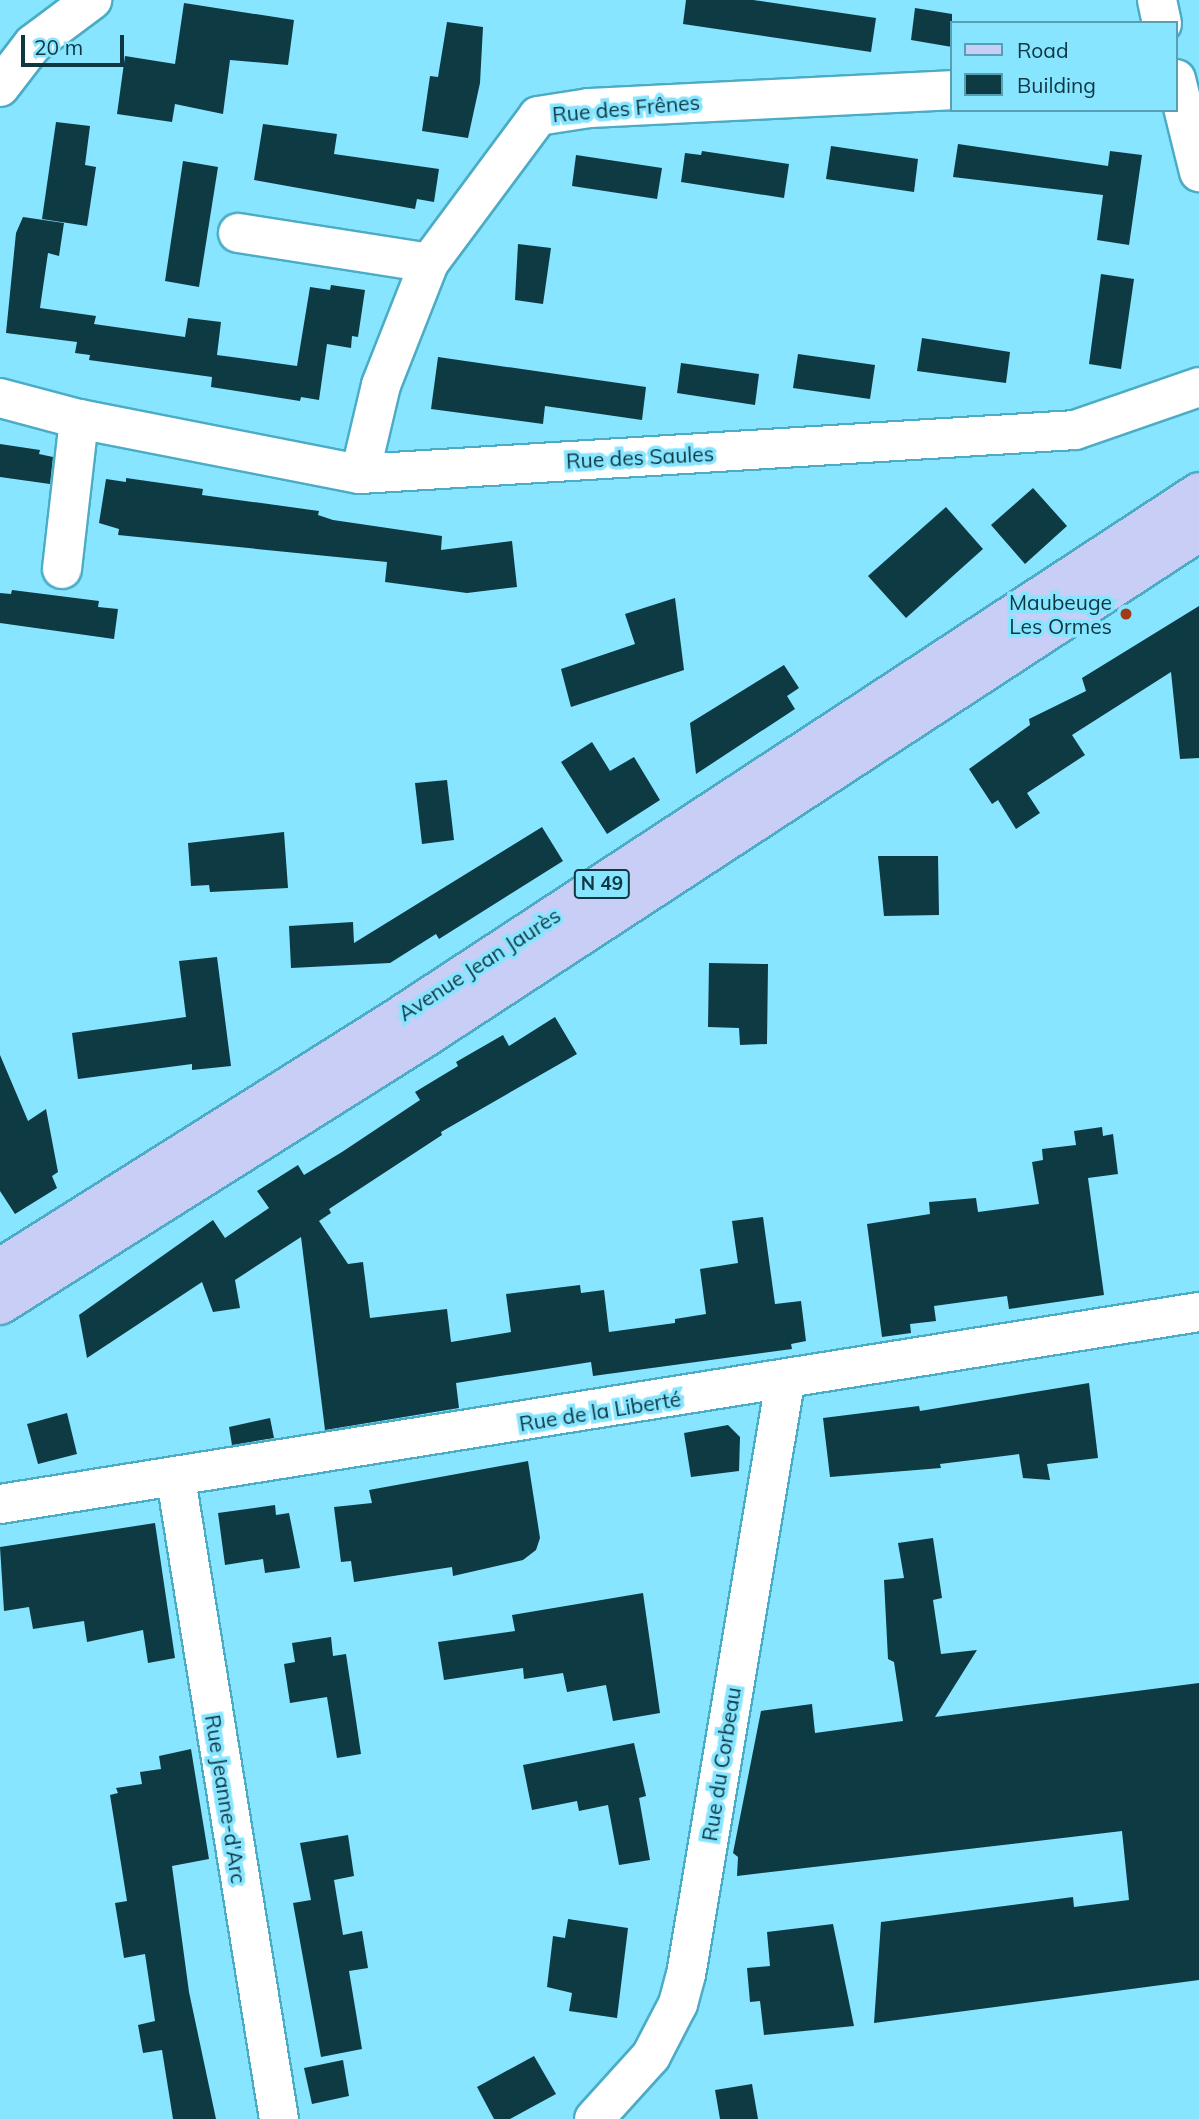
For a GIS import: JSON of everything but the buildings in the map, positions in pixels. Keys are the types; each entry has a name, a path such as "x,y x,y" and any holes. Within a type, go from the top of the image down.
{"main road":[{"name":"Avenue Jean Jaurès","path":"0,1268 406,1012 1199,492"},
{"name":"Avenue Jean Jaurès","path":"0,1305 426,1037 1199,532"}],"street":[{"path":"0,88 33,44 92,0"},
{"path":"1157,0 1162,21"},
{"name":"Rue des Frênes","path":"360,474 381,384 429,263 538,116 589,108 950,90"},
{"path":"1179,100 1199,172"},
{"path":"238,233 429,263"},
{"name":"Rue des Saules","path":"0,398 79,419 360,474 1075,430 1199,387"},
{"path":"62,569 79,419"},
{"name":"Rue de la Liberté","path":"0,1504 176,1479 785,1382 1199,1312"},
{"name":"Rue du Corbeau","path":"594,2119 650,2056 678,2004 686,1975 785,1382"},
{"name":"Rue Jeanne-d'Arc","path":"176,1479 279,2119"}],"place":[{"name":"Maubeuge Les Ormes","path":"1126,614"}]}
